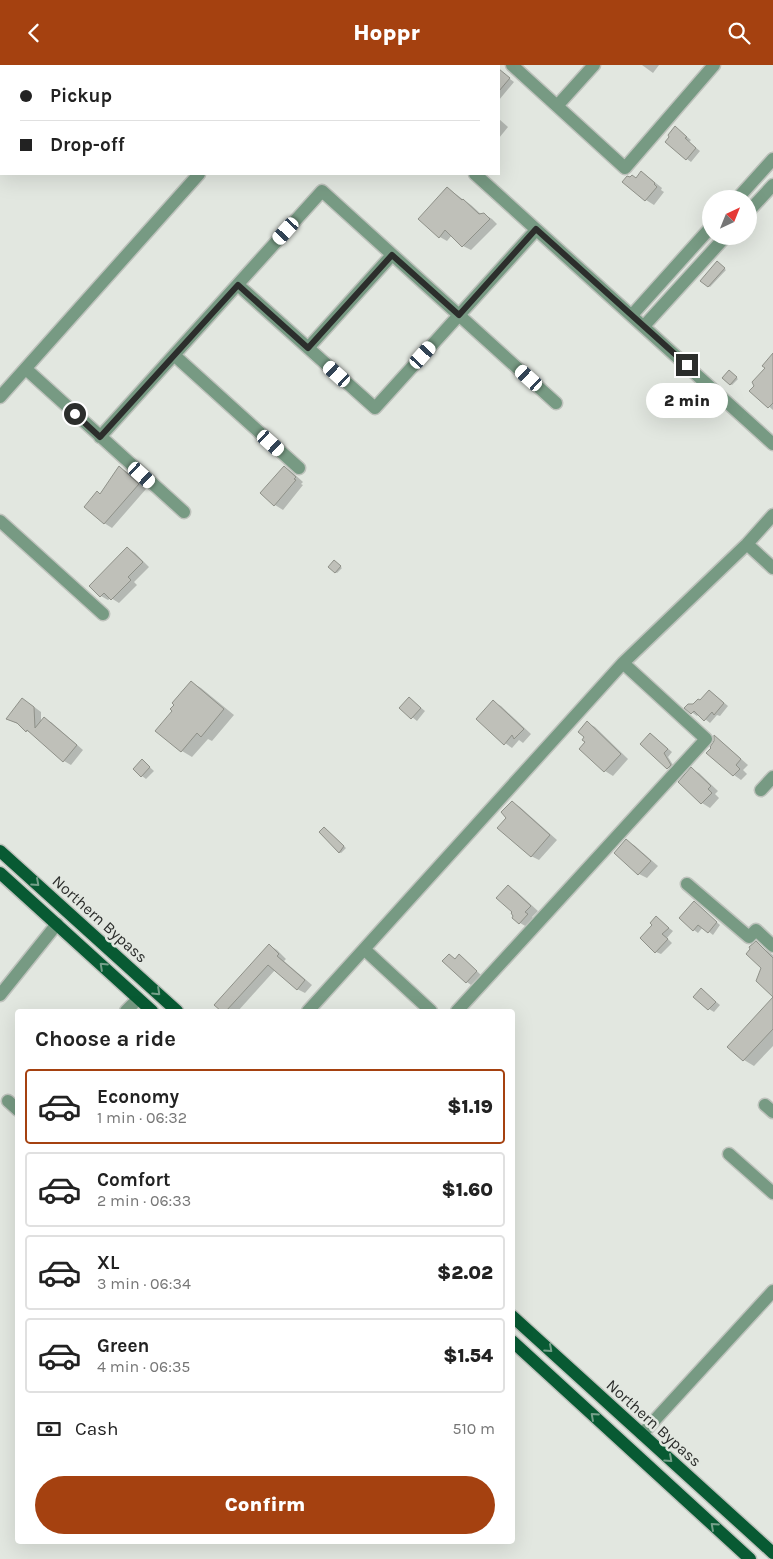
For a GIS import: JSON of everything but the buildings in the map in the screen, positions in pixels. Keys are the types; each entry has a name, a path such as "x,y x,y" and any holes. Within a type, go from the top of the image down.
{"main road":[{"name":"Northern Bypass","path":"0,851 176,1009"},
{"name":"Northern Bypass","path":"0,873 150,1009"},
{"name":"Northern Bypass","path":"515,1320 773,1553"},
{"path":"515,1344 750,1559"},
{"path":"733,1543 746,1528"}],"street":[{"path":"512,65 625,168 709,67"},
{"path":"557,106 594,65"},
{"path":"745,190 773,159"},
{"path":"0,397 198,175"},
{"path":"476,175 773,444"},
{"path":"758,201 773,185"},
{"path":"100,437 322,191 556,403"},
{"path":"238,285 375,408 536,229"},
{"path":"632,315 702,237"},
{"path":"644,326 718,245"},
{"path":"308,348 392,255"},
{"path":"174,355 299,468"},
{"path":"26,369 184,512"},
{"path":"310,1009 623,663 747,544 773,515"},
{"path":"0,521 103,614"},
{"path":"747,544 773,568"},
{"path":"459,1009 706,739 623,663"},
{"path":"761,790 772,779"},
{"path":"687,884 749,937 756,930 773,946"},
{"path":"0,995 57,924"},
{"path":"364,949 429,1009"},
{"path":"128,1009 138,999"},
{"path":"8,1101 15,1107"},
{"path":"729,1153 773,1193"},
{"path":"642,1434 773,1291"}],"route":[{"path":"75,414 100,437 238,285 308,348 392,255 459,315 536,229 687,365"}]}
